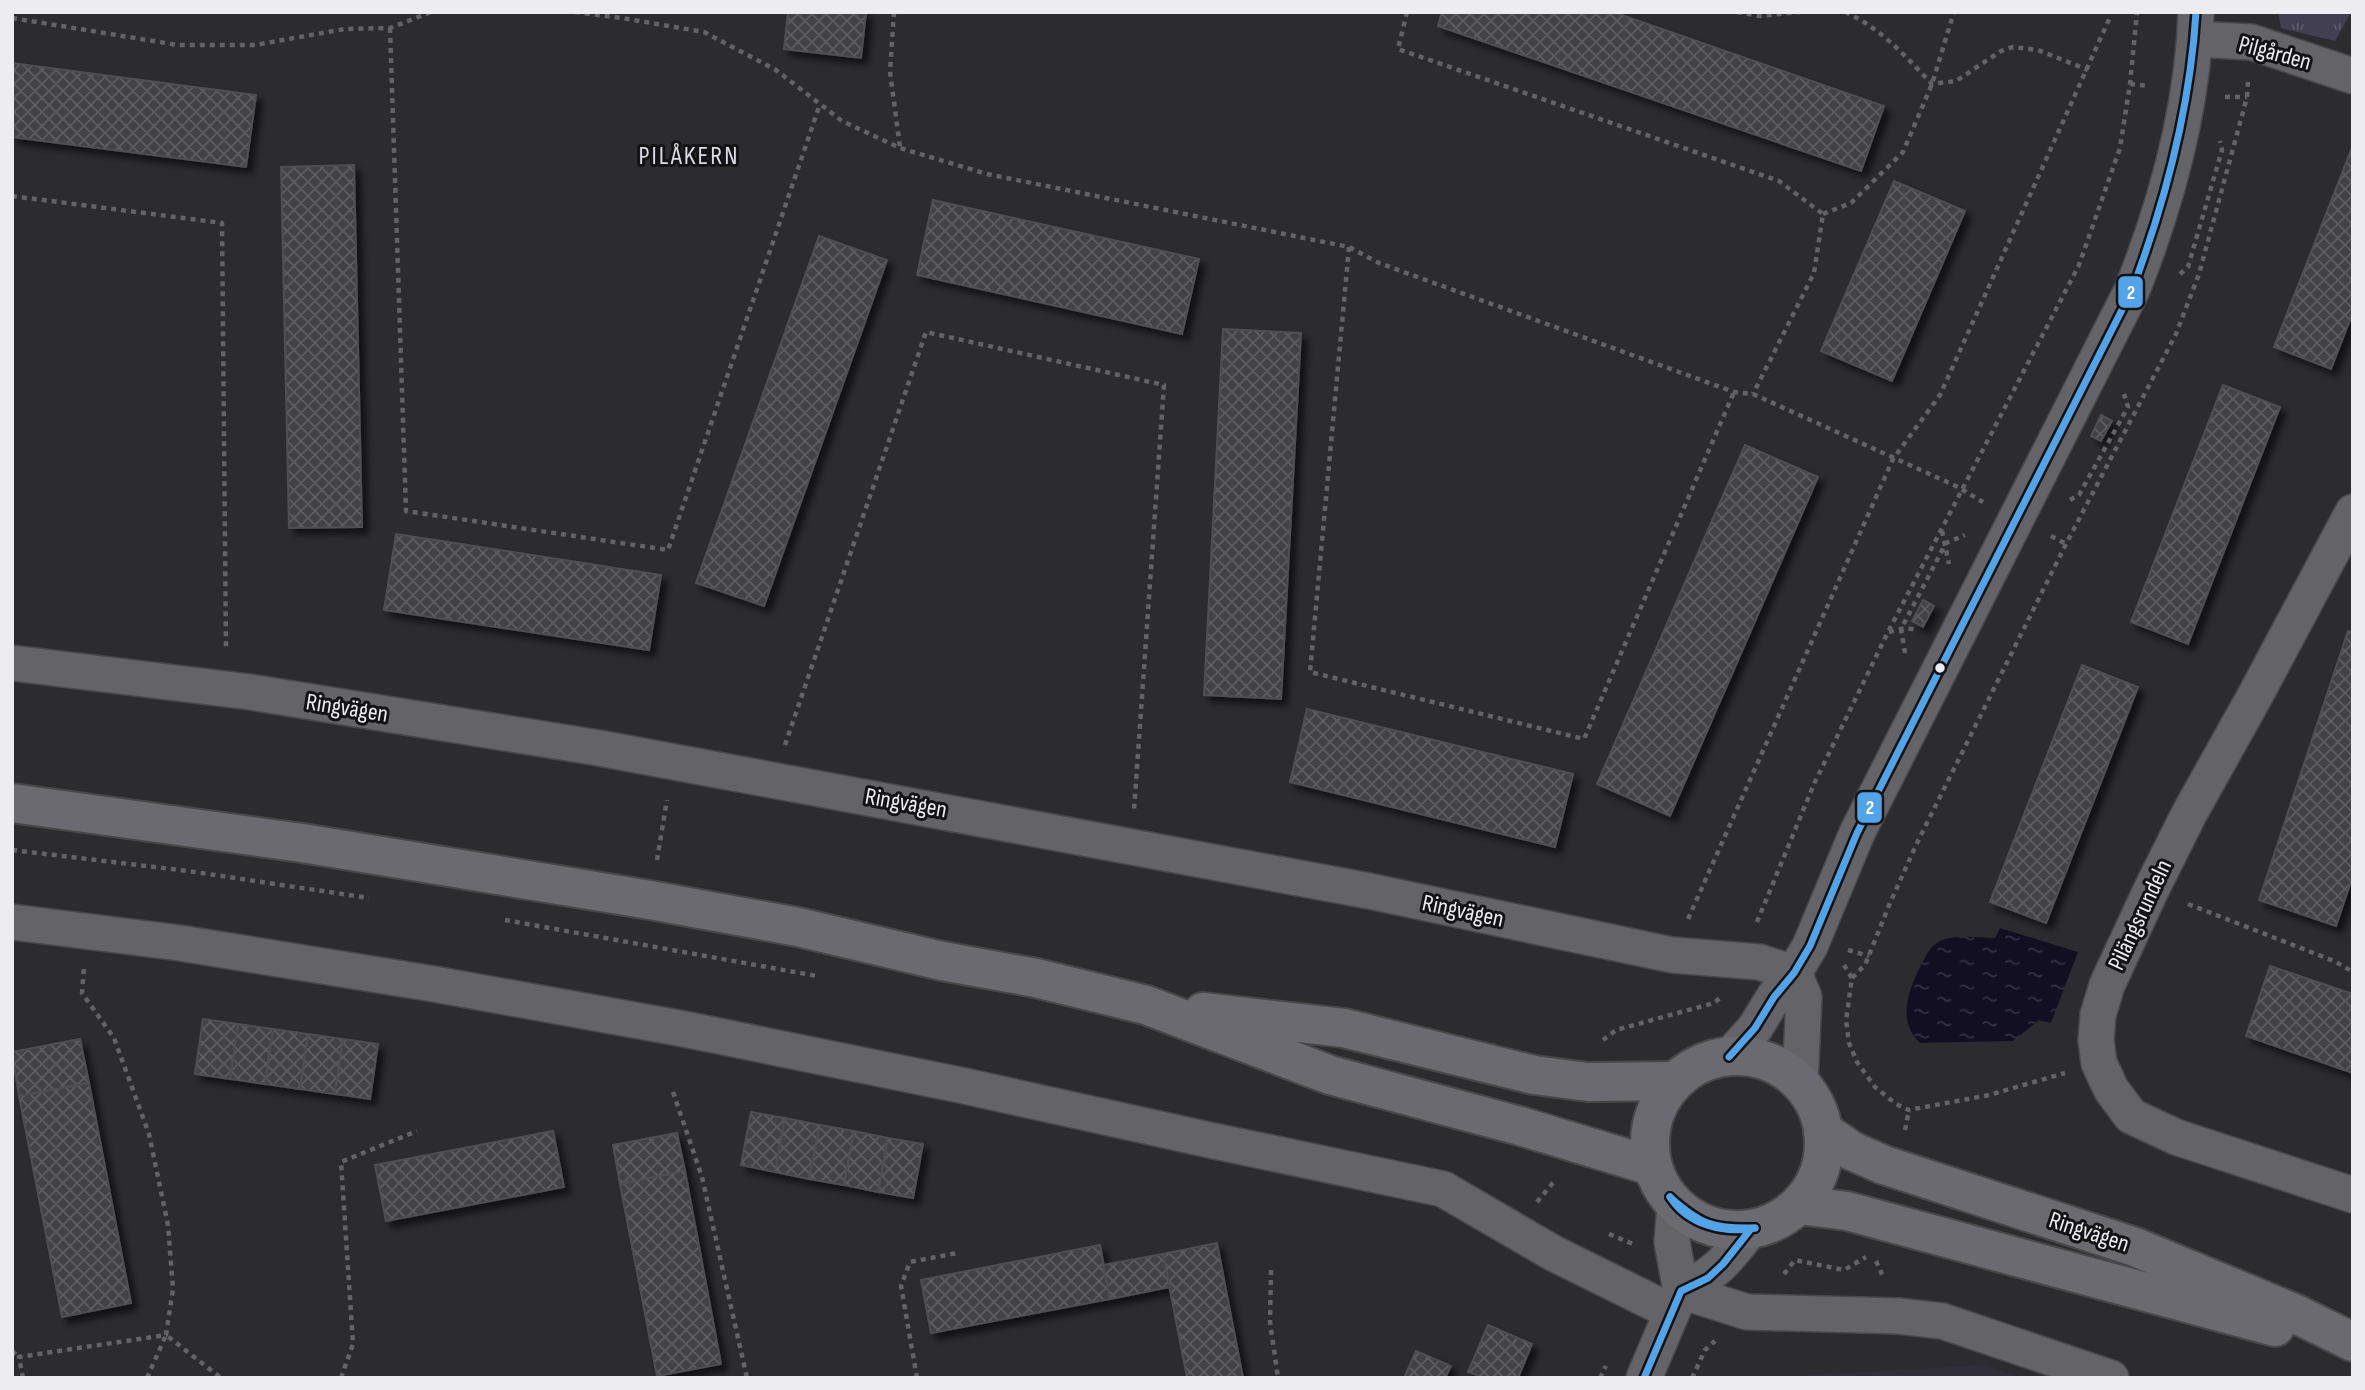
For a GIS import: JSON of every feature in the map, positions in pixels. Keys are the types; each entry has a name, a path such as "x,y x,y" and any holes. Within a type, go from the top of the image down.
{"main road":[{"path":"12,803 302,843 650,900 1036,978 1146,1005 1330,1075 1520,1126 1652,1166"},
{"path":"1146,1005 1344,1028 1534,1075 1588,1082 1675,1081"},
{"path":"1729,1057 1749,1057 1785,1070 1811,1097 1819,1113 1823,1131 1824,1151 1820,1171 1812,1189 1799,1205 1784,1217 1749,1230 1729,1230 1691,1218 1675,1205 1661,1187 1652,1166 1652,1121 1665,1093 1675,1081 1700,1064 1729,1057"},
{"name":"Ringvägen","path":"1823,1131 1852,1151 1884,1164 2135,1247 2296,1314 2353,1344"},
{"name":"Ringvägen","path":"1799,1205 1847,1211 2290,1331 2353,1344"}],"street":[{"name":"Pilgården","path":"2195,26 2353,76"},
{"path":"1729,1057 1755,1028 1774,997 1794,974 1810,946 1857,833 2132,290 2154,233 2178,142 2189,92 2195,26"},
{"name":"Pilängsrundeln","path":"2353,512 2189,814 2151,890 2108,985 2098,1016 2096,1040 2099,1063 2111,1089 2131,1116 2176,1138 2353,1195"},
{"name":"Ringvägen","path":"12,663 223,689 674,761 1369,891 1672,955 1759,962 1794,974"},
{"path":"12,922 86,930 447,986 684,1029 960,1085 1214,1142 1443,1189 1553,1253 1676,1288 1747,1312 1898,1316 1942,1321 2111,1378"},
{"path":"1794,974 1804,996 1800,1083"},
{"path":"1644,1378 1676,1288 1672,1242 1675,1205"},
{"path":"1676,1288 1708,1278 1723,1264 1749,1230"}],"path":[{"path":"12,18 178,45 255,45 345,29 390,28 431,12"},
{"path":"575,12 704,32 776,70 842,121 900,148 987,174 1349,247 1379,263 1734,392 1753,394 1963,490 1984,503"},
{"path":"894,12 890,72 900,148"},
{"path":"1407,12 1398,49 1779,181 1823,214"},
{"path":"1740,13 1760,16 1801,12"},
{"path":"1845,12 1865,21 1890,41 1932,84"},
{"path":"1823,214 1851,203 1903,152 1932,84 1954,12"},
{"path":"1754,932 1814,784 1888,632 2078,265 2120,148 2137,12"},
{"path":"1672,955 1894,459 1940,395 2111,15"},
{"path":"390,28 406,511 668,550 820,104"},
{"path":"1932,84 1955,80 2001,51 2013,47 2038,50 2088,70"},
{"path":"2099,1063 1989,1095 1909,1110 1896,1104 1875,1087 1857,1062 1849,1043 1846,1020 1852,978 1865,965 1917,843 2066,544 2176,334 2199,274 2247,97 2249,72"},
{"path":"2130,84 2154,87"},
{"path":"2221,97 2247,97"},
{"path":"12,196 222,223 226,638 223,689"},
{"path":"1753,394 1814,273 1823,214"},
{"path":"1349,247 1310,672 1584,739 1734,392"},
{"path":"773,779 926,332 1164,385 1132,845"},
{"path":"2059,505 2079,495 2128,407"},
{"path":"2045,533 2066,544"},
{"path":"1907,663 1901,629 1946,543 1967,534"},
{"path":"642,944 674,761"},
{"path":"12,850 188,871 380,900"},
{"path":"2151,890 2334,961 2353,972"},
{"path":"498,919 829,978"},
{"path":"86,930 82,993 114,1038 149,1134 168,1225 173,1289 166,1335 147,1378"},
{"path":"1847,950 1869,956"},
{"path":"1595,1046 1616,1030 1714,1003 1726,994"},
{"path":"673,1092 702,1177 747,1378"},
{"path":"341,1378 353,1344 341,1162 417,1131"},
{"path":"1515,1230 1564,1169"},
{"path":"1526,1194 1549,1206"},
{"path":"1605,1233 1676,1288"},
{"path":"917,1378 901,1286 910,1262 957,1253"},
{"path":"1270,1270 1270,1322 1278,1378"},
{"path":"19,1357 166,1335 221,1378"},
{"path":"12,1351 19,1357 23,1378"}],"shaded area":[{"path":"1986,1365 2022,1378 1757,1378"}],"green space":[{"path":"2278,12 2351,12 2335,41 2281,28"}],"water":[{"path":"2000,928 2078,952 2051,1023 2039,1020 2013,1041 1920,1043 1909,1026 1907,1006 1912,986 1928,952 1936,943 1946,939 1995,938"}],"building":[{"path":"788,12 866,12 861,58 784,49"},
{"path":"1442,12 1613,12 1884,106 1861,171 1438,26"},
{"path":"12,63 256,95 246,167 12,137"},
{"path":"2353,145 2353,312 2331,369 2274,347"},
{"path":"354,165 362,527 289,528 281,167"},
{"path":"1894,181 1965,211 1892,381 1821,351"},
{"path":"933,200 1199,259 1182,334 917,275"},
{"path":"819,236 887,260 764,606 696,583"},
{"path":"1223,329 1301,333 1281,699 1204,695"},
{"path":"2223,385 2280,407 2188,644 2131,622"},
{"path":"2101,415 2112,421 2101,441 2091,436"},
{"path":"1745,445 1818,477 1670,816 1597,784"},
{"path":"396,534 661,575 649,650 384,610"},
{"path":"1923,600 1934,606 1923,627 1912,621"},
{"path":"2348,631 2353,632 2353,875 2336,926 2259,900"},
{"path":"2082,665 2138,687 2046,923 1990,902"},
{"path":"1307,709 1573,774 1555,847 1290,782"},
{"path":"2270,966 2353,994 2353,1073 2246,1036"},
{"path":"203,1019 238,1024 230,1079 195,1074"},
{"path":"238,1024 273,1029 265,1084 230,1079"},
{"path":"273,1029 308,1034 300,1089 265,1084"},
{"path":"308,1034 343,1039 335,1094 300,1089"},
{"path":"80,1039 89,1083 19,1096 12,1052"},
{"path":"343,1039 378,1044 370,1099 335,1094"},
{"path":"89,1083 131,1303 62,1317 19,1096"},
{"path":"751,1112 785,1118 775,1172 741,1165"},
{"path":"785,1118 820,1125 809,1179 775,1172"},
{"path":"820,1125 854,1131 844,1185 809,1179"},
{"path":"553,1131 564,1187 386,1221 375,1165"},
{"path":"854,1131 888,1138 878,1192 844,1185"},
{"path":"677,1133 685,1171 620,1184 613,1145"},
{"path":"888,1138 923,1144 913,1198 878,1192"},
{"path":"685,1171 721,1364 657,1376 620,1184"},
{"path":"1217,1243 1243,1378 1187,1378 1163,1254"},
{"path":"1100,1245 1110,1299 931,1333 921,1280"},
{"path":"1163,1254 1170,1287 1110,1299 1103,1265"},
{"path":"1488,1325 1532,1344 1518,1378 1476,1378 1477,1375 1468,1372"},
{"path":"1416,1351 1451,1366 1445,1378 1404,1378"}],"transit line":[{"name":"2","path":"1729,1057 1755,1028 1810,946 1857,833 2132,290 2156,222 2174,154 2188,84 2196,12"},
{"name":"2","path":"1670,1197 1691,1214 1709,1223 1729,1228 1755,1228"},
{"name":"2","path":"1670,1197 1678,1207 1697,1221 1731,1230 1755,1228"},
{"name":"2","path":"1644,1378 1681,1291 1708,1278 1750,1230"}],"district":[{"name":"PILÅKERN","path":"689,156"}]}
